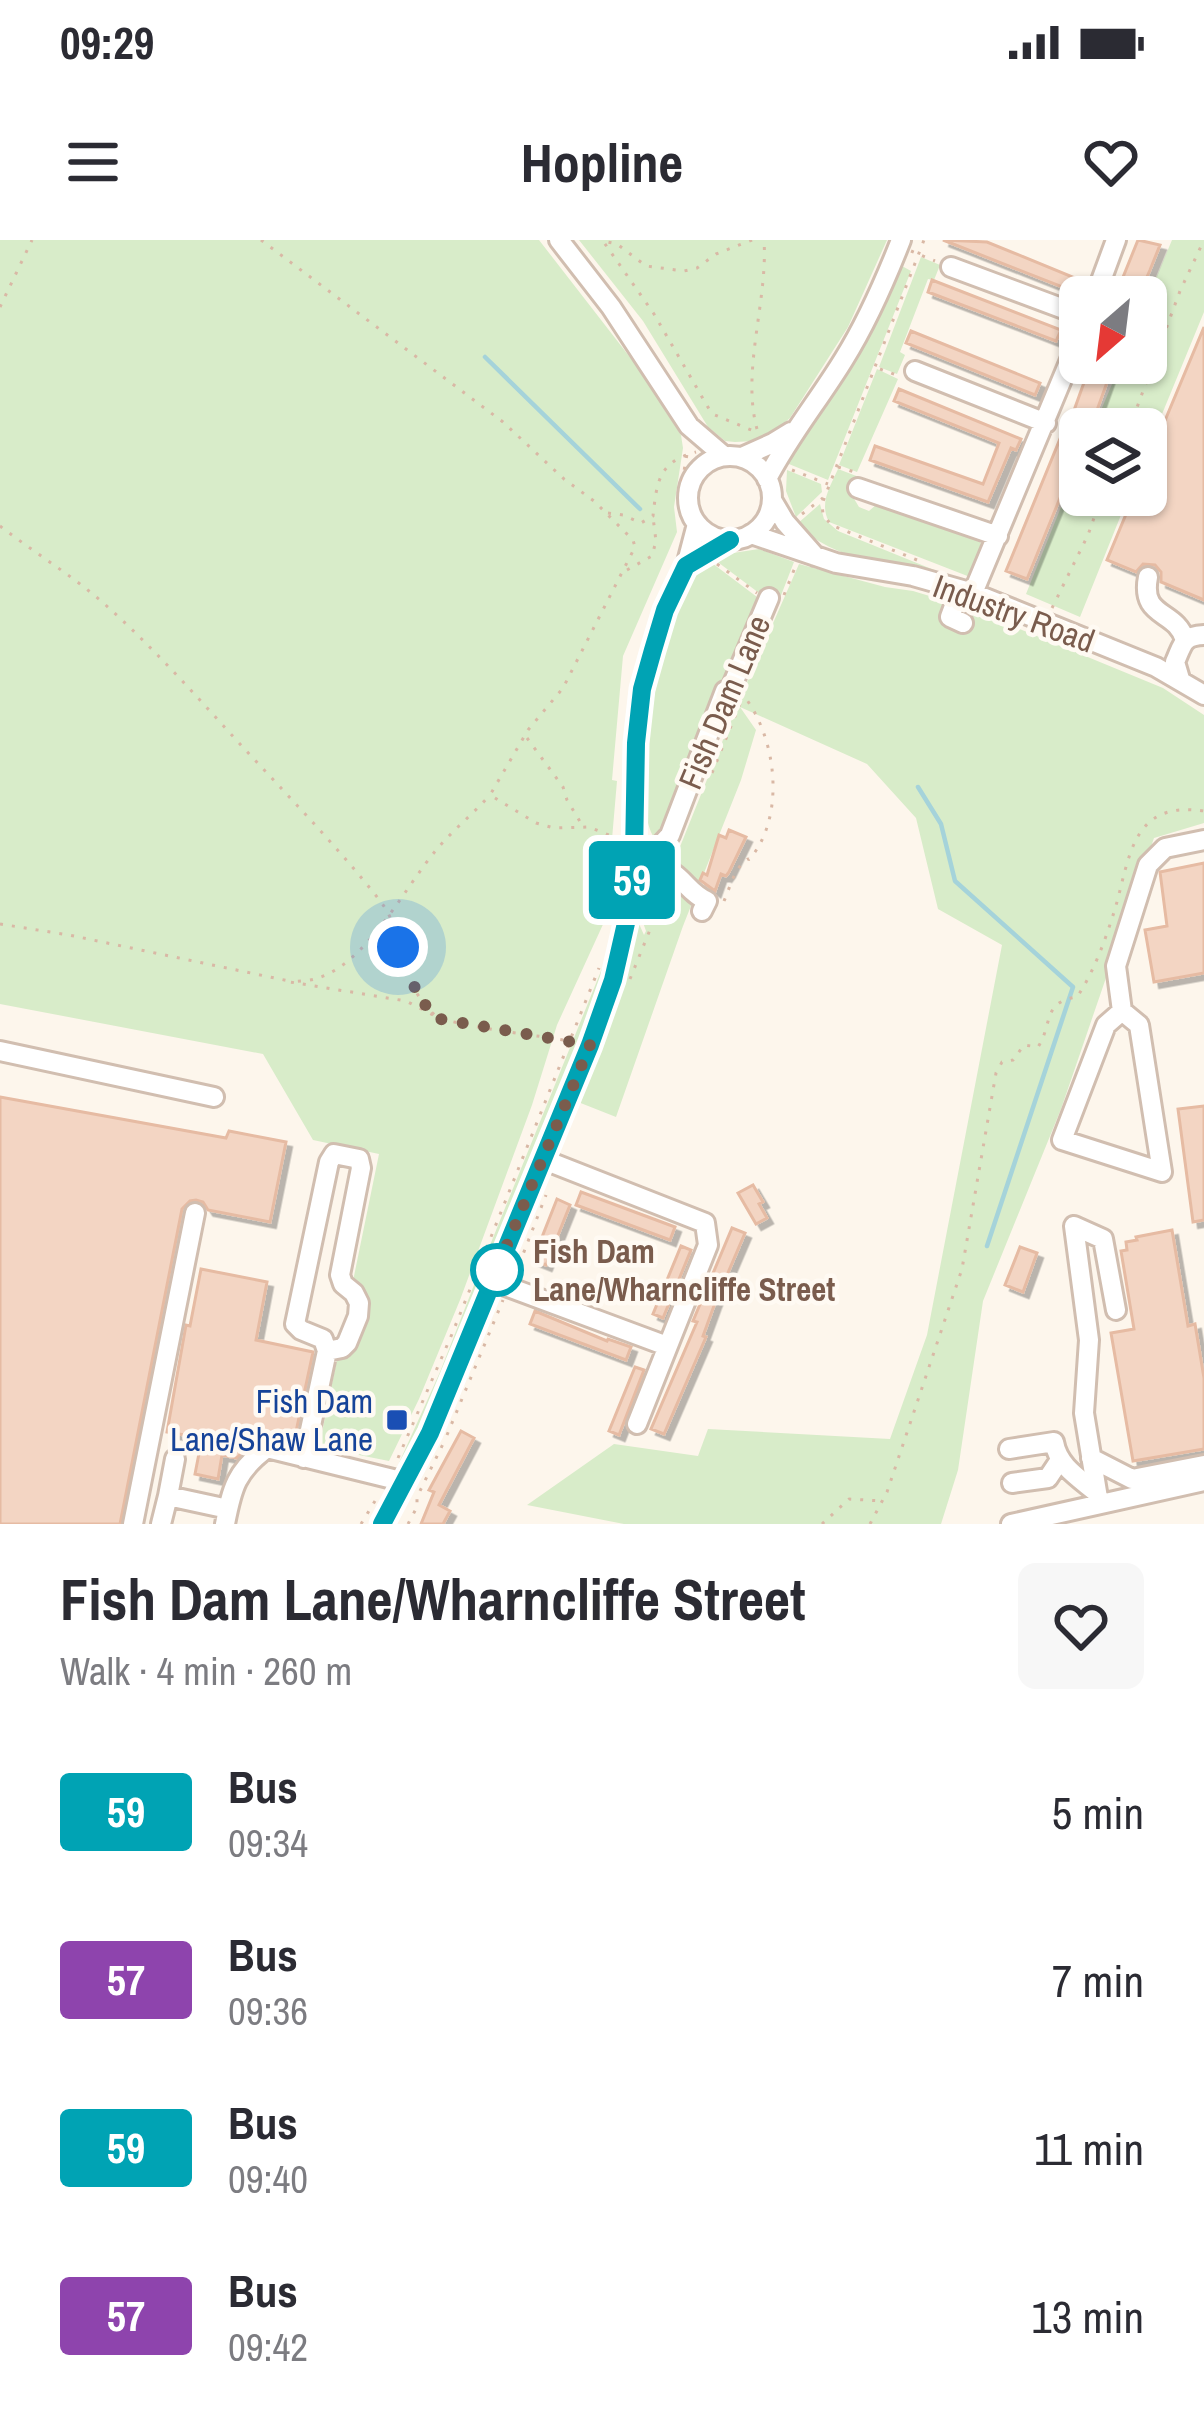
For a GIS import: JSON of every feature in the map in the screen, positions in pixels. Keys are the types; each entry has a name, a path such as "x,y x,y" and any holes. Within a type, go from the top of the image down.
{"street":[{"path":"559,240 611,307 689,426 733,457 771,471"},
{"path":"686,566 730,540 751,534 765,520 772,500 771,471 845,356 902,240"},
{"path":"1103,276 1116,240"},
{"path":"951,267 1059,307"},
{"path":"906,373 1046,423"},
{"path":"963,622 950,617 998,536 1061,384"},
{"path":"689,426 693,476"},
{"path":"730,540 691,523 688,506 693,476 706,462 773,443 795,429"},
{"path":"863,489 998,536"},
{"path":"772,500 808,554"},
{"name":"Fish Dam Lane","path":"382,1524 501,1285 613,980 640,850 636,743 642,689 665,610 686,566 691,523"},
{"name":"Industry Road","path":"751,534 847,566 913,576 966,592 1170,669 1204,695"},
{"path":"1148,577 1151,606 1195,637 1170,669"},
{"name":"Fish Dam Lane","path":"640,850 662,846 670,835 725,691 729,693 769,598"},
{"path":"1123,1011 1106,1025 1062,1141 1162,1172 1138,1025 1123,1011 1116,966 1148,865 1165,848 1204,840"},
{"path":"640,850 673,873 711,910"},
{"path":"0,1051 214,1096"},
{"path":"304,1458 327,1351 318,1335 295,1324 334,1154 359,1159 361,1168 340,1275 354,1293 358,1316 347,1343 327,1351"},
{"path":"550,1162 705,1223 708,1245 637,1424"},
{"path":"133,1524 195,1213"},
{"path":"1098,1498 1084,1413 1089,1340 1074,1226 1103,1239 1116,1310"},
{"path":"501,1285 667,1346"},
{"path":"1009,1449 1054,1442 1060,1460 1098,1498"},
{"path":"168,1496 227,1516 238,1477 267,1448 405,1482"},
{"path":"1091,1458 1132,1479 1204,1466"},
{"path":"161,1524 176,1459"},
{"path":"1012,1483 1048,1478 1060,1460"},
{"path":"1011,1524 1098,1498 1204,1481"}],"path":[{"path":"0,308 32,240"},
{"path":"261,240 503,422 604,512 635,547 563,688 539,715 490,795 434,852 377,932 321,977 290,982"},
{"path":"752,240 684,272 646,266 617,244 603,241 654,314 710,409 759,436 752,397 764,240"},
{"path":"919,561 831,525 822,509 924,240"},
{"path":"1137,408 1204,240"},
{"path":"876,368 906,373"},
{"path":"626,570 652,556 656,541 652,515 661,477 675,458 687,454 680,494 691,523"},
{"path":"837,466 863,489"},
{"path":"771,471 830,484"},
{"path":"604,512 640,523 652,515"},
{"path":"1049,614 1095,516"},
{"path":"0,526 65,572 164,658 286,790 388,913 413,986 440,1019"},
{"path":"712,560 752,591 781,603 808,554"},
{"path":"711,910 758,850 773,792 772,758 763,728 743,694"},
{"path":"525,736 563,787 584,826"},
{"path":"490,795 547,827 584,826 640,850"},
{"path":"0,924 406,1001 440,1019 570,1041"},
{"path":"392,1465 452,1334 603,958"},
{"path":"870,1524 962,1269 996,1073 1024,1045 1038,1047 1049,1011 1064,999 1077,997"},
{"path":"408,1524 456,1417 550,1162"},
{"path":"822,1524 849,1499 882,1501"}],"green space":[{"path":"0,240 539,240 636,365 681,435 674,507 677,532 623,656 605,920 557,1025 460,1300 389,1461 319,1447 379,1154 313,1140 263,1054 0,1004"},
{"path":"579,240 887,240 848,327 790,418 755,441 735,442 725,441 708,427 643,321"},
{"path":"1172,240 1204,240 1204,312 1165,408 1102,408 1112,384 1167,384 1167,276 1157,276"},
{"path":"921,257 940,265 934,280 928,279 900,352 905,355 897,374 879,367"},
{"path":"902,266 911,271 828,480 784,462 855,358"},
{"path":"877,369 898,379 857,472 839,465"},
{"path":"838,469 859,477 850,492 859,507 869,511 877,504 977,537 983,547 970,577 829,522 825,502"},
{"path":"787,470 821,484 822,492 796,517 786,491"},
{"path":"820,504 824,519 838,531 944,574 847,554 812,537 797,524"},
{"path":"1059,512 1059,516 1121,516 1080,617 1026,594"},
{"path":"759,549 794,562 780,598 759,593 715,560"},
{"path":"712,563 757,597 666,827 653,836 644,784 660,669 680,603 693,579"},
{"path":"799,564 966,607 1163,688 1204,715 1204,823 1154,838 1061,1109 983,1301 958,1470 941,1524 624,1524 527,1505 614,1444 698,1456 708,1429 890,1439 927,1335 1002,945 938,909 916,818 867,764 740,707 756,730 741,780 683,926 616,1117 578,1102 610,1021 636,917 644,935 646,931 640,914 645,871 651,866 669,874"},
{"path":"618,929 590,1018 489,1263 484,1260"},
{"path":"476,1280 482,1282 446,1371 407,1456 399,1463 440,1372"}],"building":[{"path":"943,240 987,242 1070,276 1059,276 1059,286"},
{"path":"1138,240 1160,245 1147,276 1123,276"},
{"path":"932,280 1059,329 1059,334 1056,341 928,292"},
{"path":"1204,327 1204,600 1161,582 1155,565 1143,564 1136,572 1107,560 1125,516 1167,516 1167,416"},
{"path":"911,331 1040,383 1035,395 906,343"},
{"path":"1083,384 1106,384 1098,408 1075,408"},
{"path":"899,389 1021,439 1016,450 1011,448 988,502 870,460 875,446 983,484 999,443 894,401"},
{"path":"1059,441 1059,501 1027,579 1006,571"},
{"path":"729,830 746,837 715,891 700,880 703,873 707,875 719,835 726,838"},
{"path":"1204,863 1204,973 1154,982 1145,930 1167,926 1160,872"},
{"path":"0,1097 226,1138 229,1131 286,1142 270,1222 208,1210 196,1200 182,1209 120,1524 0,1524"},
{"path":"1204,1106 1204,1220 1193,1222 1178,1109"},
{"path":"753,1185 767,1218 756,1224 738,1193"},
{"path":"581,1192 675,1227 670,1240 576,1205"},
{"path":"557,1199 570,1205 546,1265 533,1260"},
{"path":"732,1228 745,1233 664,1434 651,1429"},
{"path":"1172,1230 1188,1326 1195,1324 1204,1378 1204,1449 1133,1461 1111,1333 1134,1329 1121,1251 1136,1237"},
{"path":"681,1246 691,1250 663,1318 653,1314"},
{"path":"1020,1247 1037,1253 1023,1292 1005,1285"},
{"path":"201,1269 267,1282 256,1340 313,1352 294,1441 248,1436 237,1458 222,1455 218,1479 195,1474 202,1438 167,1432"},
{"path":"535,1311 631,1347 626,1360 530,1324"},
{"path":"635,1367 644,1370 619,1435 609,1431"},
{"path":"461,1431 474,1438 439,1505 450,1511 443,1524 421,1524 434,1492 429,1490"}],"waterway":[{"path":"485,357 640,509"},
{"path":"918,787 941,824 955,881 1073,987 987,1246"}],"bus line":[{"name":"59","path":"382,1524 430,1433 613,980 629,910 642,689 665,610 686,566 730,540"}],"place":[{"name":"Fish Dam Lane/Wharncliffe Street","path":"497,1270"},
{"name":"Fish Dam Lane/Shaw Lane","path":"397,1420"}],"route":[{"path":"398,947 420,1000 440,1019 590,1045 492,1281 497,1270"}]}
